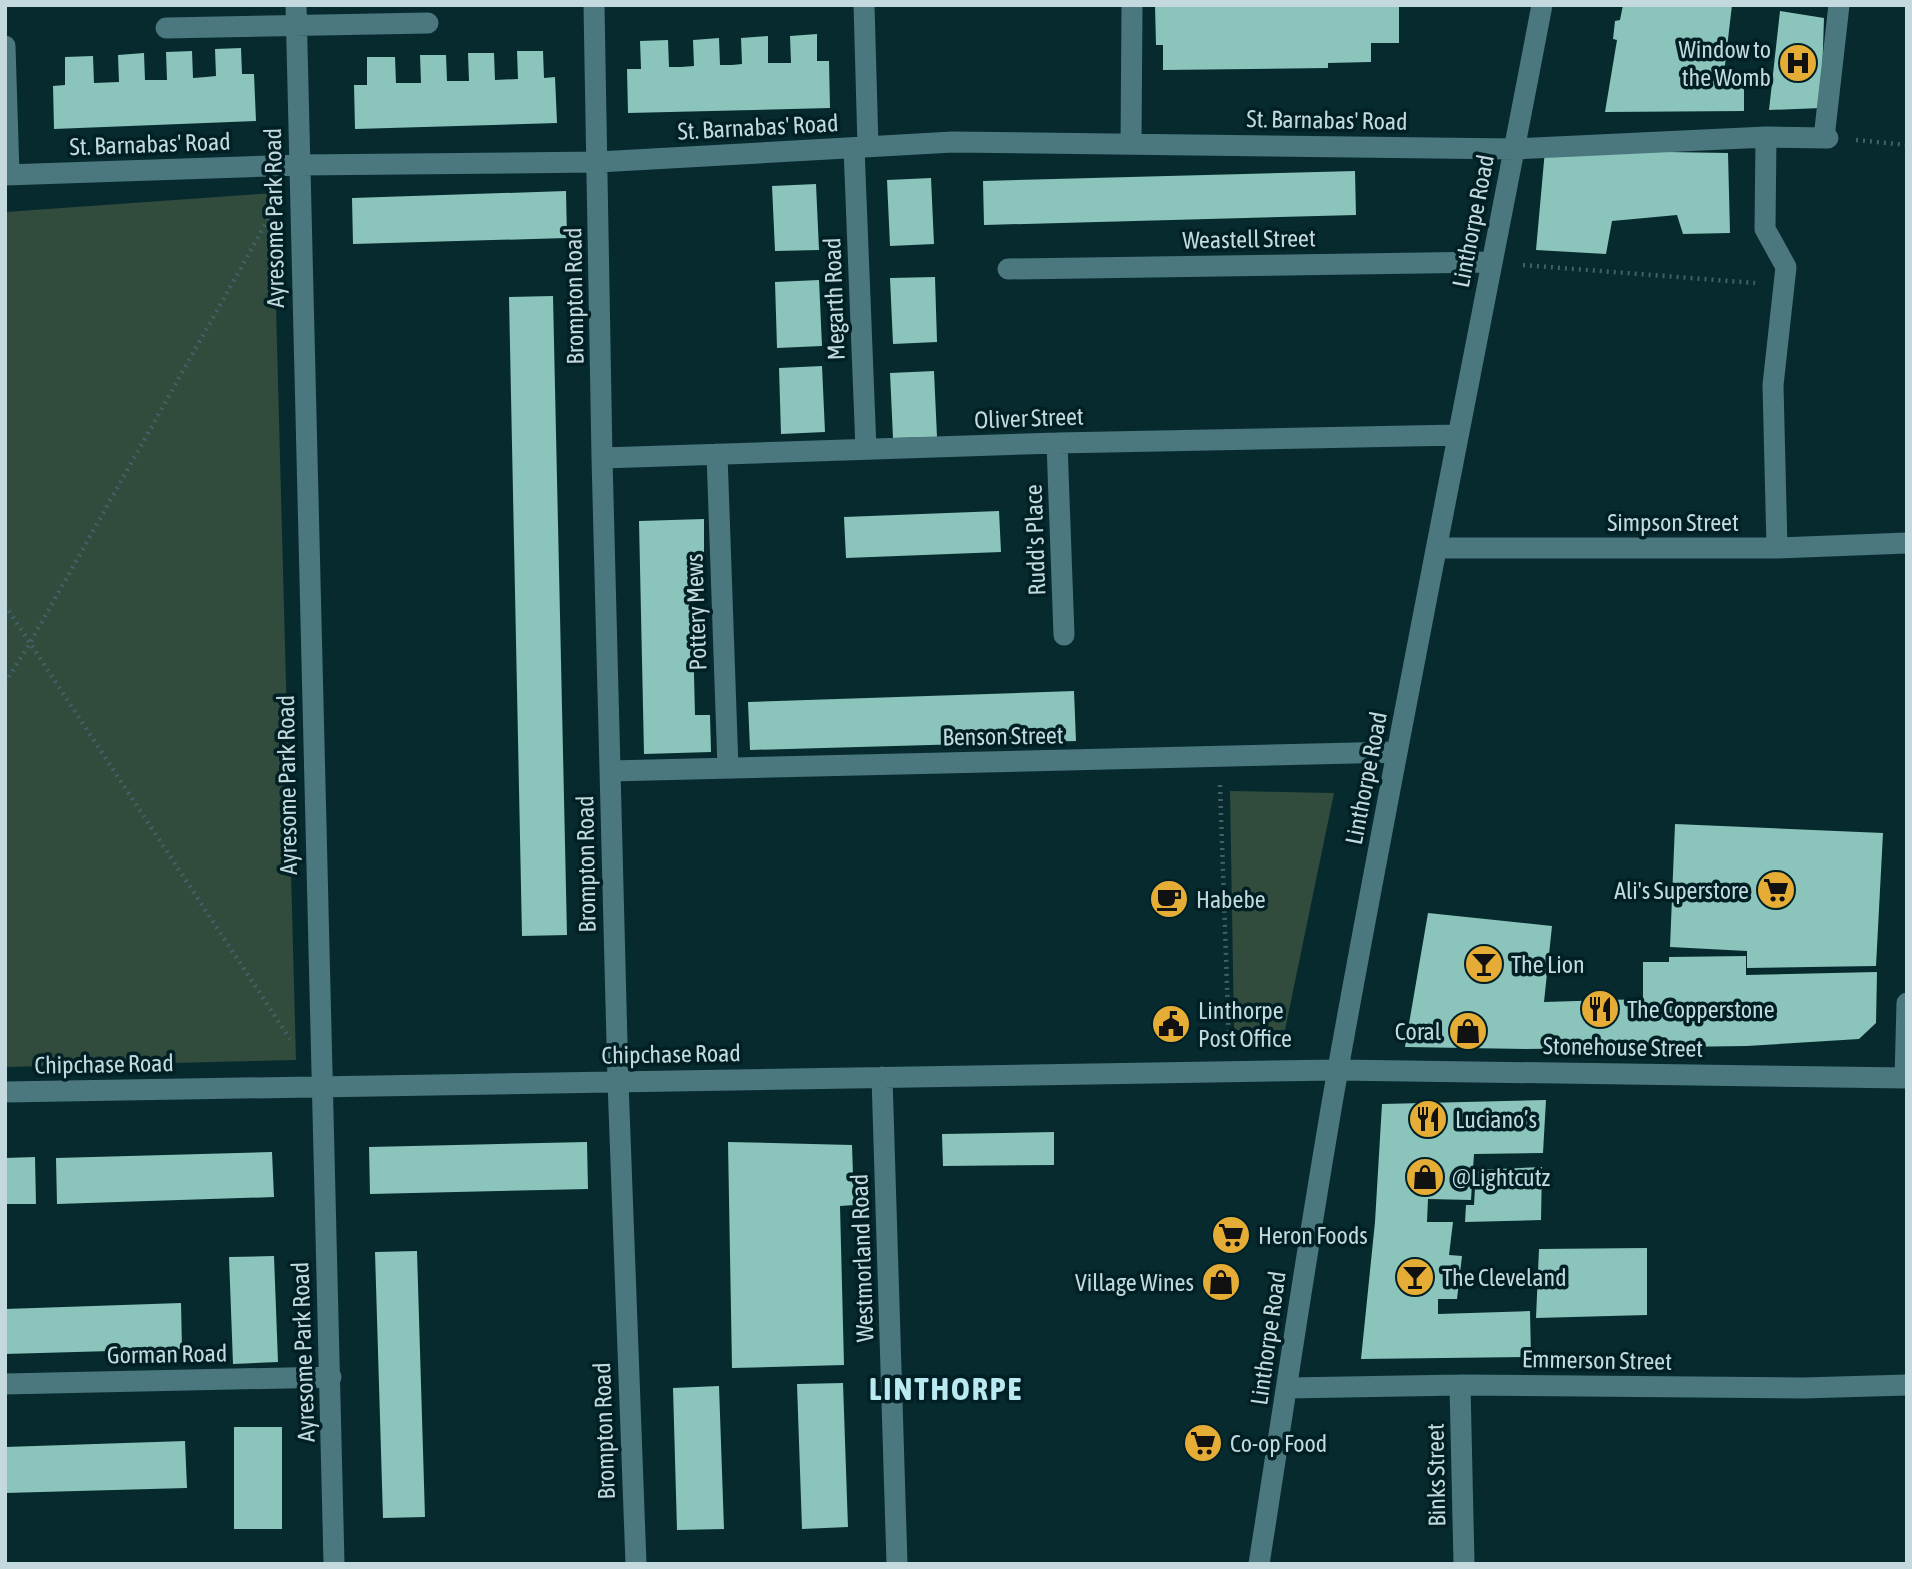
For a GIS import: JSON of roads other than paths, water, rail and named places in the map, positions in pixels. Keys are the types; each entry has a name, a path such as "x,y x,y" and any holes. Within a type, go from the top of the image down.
{"street":[{"name":"Brompton Road","path":"594,5 618,1082 635,1564"},
{"name":"Megarth Road","path":"864,5 861,147 866,449"},
{"path":"1131,144 1132,5"},
{"name":"Linthorpe Road","path":"1259,1564 1338,1070 1542,5"},
{"name":"St. Barnabas' Road","path":"7,175 299,165 598,162 953,142 1515,149 1766,137 1826,138 1839,5"},
{"path":"166,28 296,15 428,23"},
{"name":"Ayresome Park Road","path":"296,15 334,1564"},
{"path":"5,46 7,175"},
{"path":"1766,137 1765,229 1786,267 1773,385 1777,548"},
{"name":"Weastell Street","path":"1008,269 1491,262"},
{"name":"Oliver Street","path":"602,458 1057,443 1458,435"},
{"name":"Rudd's Place","path":"1057,443 1064,635"},
{"name":"Pottery Mews","path":"717,454 728,768"},
{"name":"Simpson Street","path":"1438,548 1777,548 1907,543"},
{"name":"Benson Street","path":"610,771 1397,752"},
{"path":"1906,1078 1907,1003"},
{"name":"Chipchase Road","path":"5,1092 1338,1070"},
{"name":"Stonehouse Street","path":"1338,1070 1906,1078"},
{"name":"Westmorland Road","path":"883,1077 897,1564"},
{"name":"Gorman Road","path":"5,1384 331,1377"},
{"name":"Emmerson Street","path":"1287,1388 1460,1385 1789,1388 1907,1385"},
{"name":"Binks Street","path":"1460,1385 1464,1564"}],"place":[{"name":"Window to the Womb","path":"1798,63"},
{"name":"Ali's Superstore","path":"1776,890"},
{"name":"Habebe","path":"1169,899"},
{"name":"The Lion","path":"1484,964"},
{"name":"The Copperstone","path":"1600,1009"},
{"name":"Linthorpe Post Office","path":"1171,1024"},
{"name":"Coral","path":"1468,1031"},
{"name":"Luciano’s","path":"1428,1119"},
{"name":"@Lightcutz","path":"1425,1177"},
{"name":"Heron Foods","path":"1231,1235"},
{"name":"The Cleveland","path":"1415,1277"},
{"name":"Village Wines","path":"1221,1282"},
{"name":"Co-op Food","path":"1203,1443"}],"district":[{"name":"LINTHORPE","path":"946,1388"}]}
